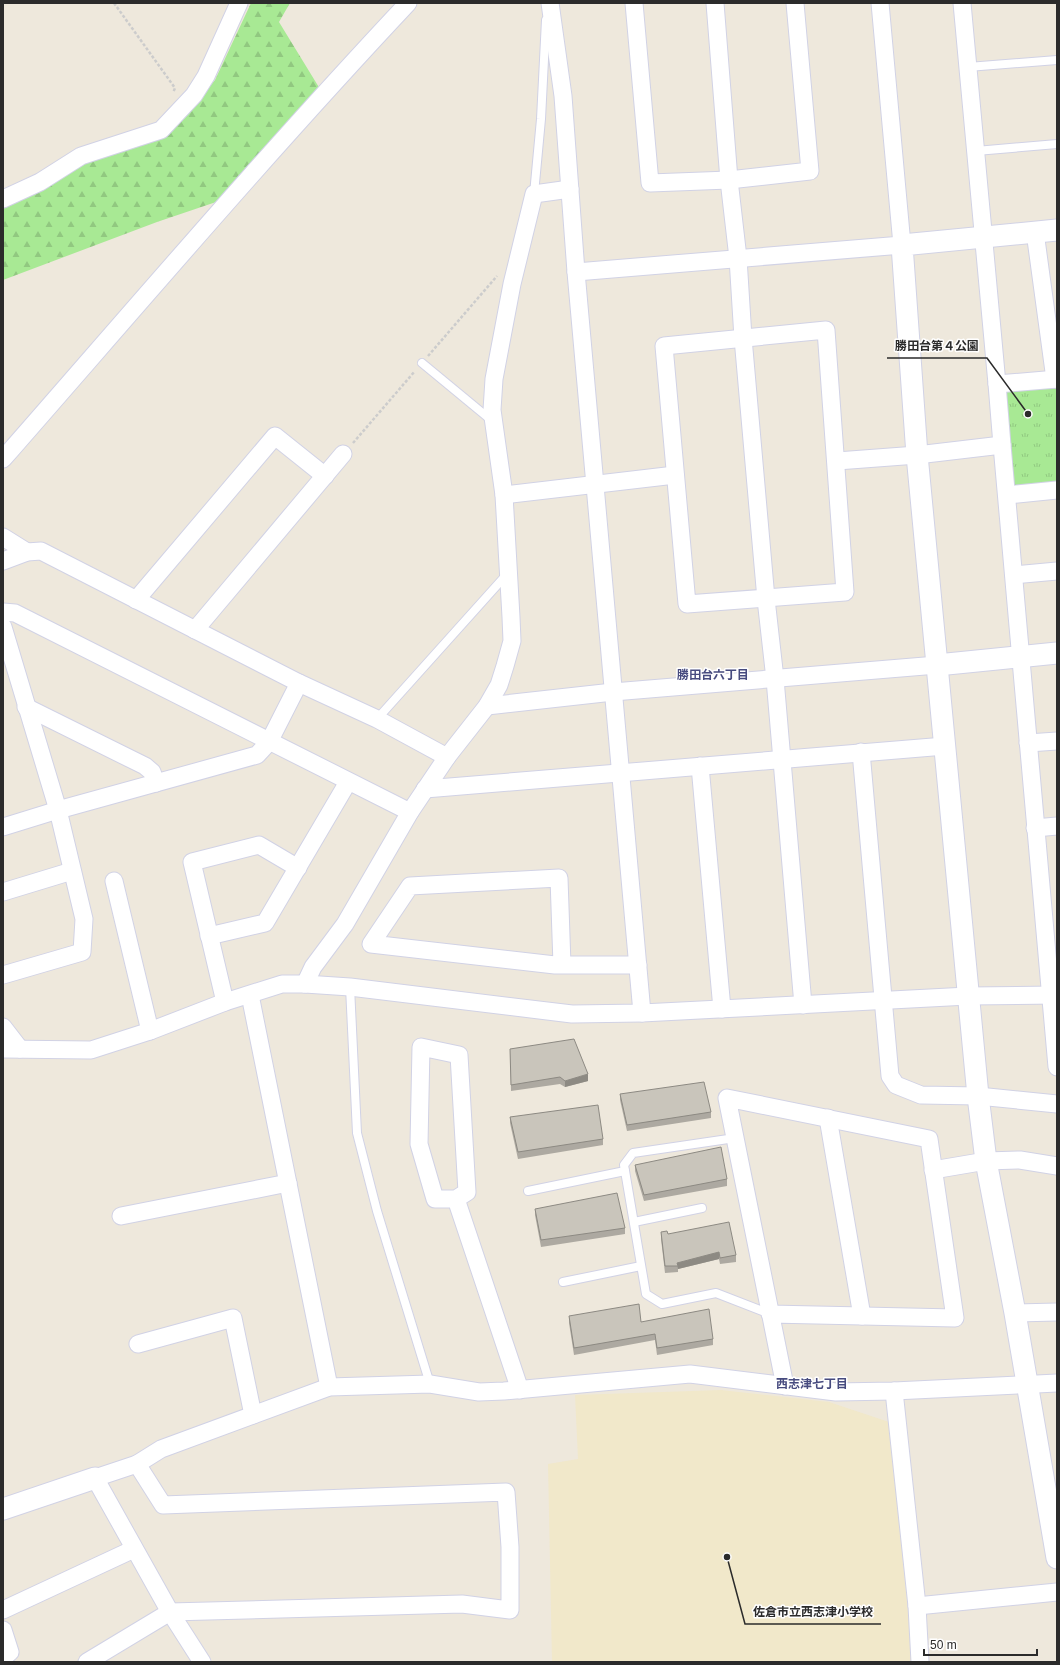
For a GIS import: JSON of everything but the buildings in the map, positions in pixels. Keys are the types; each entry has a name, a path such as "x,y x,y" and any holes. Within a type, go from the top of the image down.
{"street":[{"path":"3,199 40,182 81,156 161,130 194,95 206,76 239,3"},
{"path":"3,459 224,204 408,3"},
{"path":"550,3 563,96 594,485 642,1013"},
{"path":"634,3 650,183 729,180 810,171 794,3"},
{"path":"715,3 729,180 738,258 743,338 766,599 775,679 803,1005"},
{"path":"880,3 902,245 917,455 978,1096 986,1161 1015,1313 1057,1558"},
{"path":"962,3 1014,574 1035,828 1053,995 1057,1067"},
{"path":"305,984 313,967 345,924 410,812 447,757 487,706 499,685 512,641 504,495 492,410 495,372 512,284 534,194 570,190"},
{"path":"576,272 902,245 1057,230"},
{"path":"997,384 1056,379 1035,232"},
{"path":"826,330 836,461 845,592 687,604 664,346 826,330"},
{"path":"136,600 275,436 325,476"},
{"path":"836,461 917,455 1002,445"},
{"path":"195,630 343,454"},
{"path":"504,495 675,475"},
{"path":"1007,495 1057,490"},
{"path":"3,537 27,552"},
{"path":"3,561 27,552 41,551 299,683 377,719 447,757"},
{"path":"1014,574 1057,571"},
{"path":"3,612 15,613 410,812"},
{"path":"3,627 58,810 84,919 82,952 3,975"},
{"path":"487,706 613,692 1057,654"},
{"path":"3,827 58,810 258,755 269,742 299,683"},
{"path":"26,707 145,766 152,772 156,783"},
{"path":"1028,743 1057,741"},
{"path":"425,789 620,774 781,758 945,746"},
{"path":"861,752 890,1076 896,1085 921,1095 978,1096 1057,1104"},
{"path":"700,766 722,1009"},
{"path":"209,936 265,923 348,782"},
{"path":"1035,828 1057,826"},
{"path":"225,1002 192,862 259,845 298,868"},
{"path":"3,892 72,871"},
{"path":"562,965 559,878 410,886 371,944 556,965 562,965 638,965"},
{"path":"114,881 150,1031"},
{"path":"3,1049 91,1050 150,1031 225,1002 282,984 350,987 572,1014 642,1013 968,996 1053,995"},
{"path":"250,995 329,1387"},
{"path":"3,1027 20,1049"},
{"path":"421,1047 459,1055 467,1192 456,1200 435,1200 419,1144 421,1047"},
{"path":"770,1314 955,1318 929,1139 727,1098 770,1314 785,1386"},
{"path":"828,1118 862,1316"},
{"path":"933,1170 986,1161 1020,1160 1057,1166"},
{"path":"121,1216 288,1183"},
{"path":"456,1200 520,1390"},
{"path":"1015,1313 1057,1312"},
{"path":"138,1344 233,1318 253,1415"},
{"path":"3,1509 137,1464 161,1449 329,1387 430,1384 479,1392 520,1390 690,1374 836,1392 894,1391 1057,1383"},
{"path":"894,1391 917,1606 920,1662"},
{"path":"87,1662 170,1612 462,1604 510,1610 510,1547 506,1492 163,1505 137,1464"},
{"path":"95,1478 170,1612 202,1662"},
{"path":"3,1610 134,1549"},
{"path":"917,1606 1057,1592"},
{"path":"3,1630 10,1652 3,1658"}],"lane":[{"path":"534,194 541,119 546,3"},
{"path":"968,67 1057,60"},
{"path":"976,151 1057,144"},
{"path":"422,363 493,422"},
{"path":"377,719 508,572"},
{"path":"350,987 357,1132 377,1211 430,1384"},
{"path":"735,1138 633,1153 624,1165 646,1294 662,1304 716,1293 770,1314"},
{"path":"528,1191 625,1172"},
{"path":"634,1222 702,1208"},
{"path":"563,1282 641,1266"}],"path":[{"path":"114,3 175,88 172,94"},
{"path":"343,454 502,271"}],"shaded area":[{"path":"721,1390 829,1402 889,1422 913,1662 552,1662 548,1464 578,1459 575,1395"}],"green space":[{"path":"251,3 290,3 279,22 320,89 219,201 157,222 3,280 3,207 194,105 215,80"},
{"path":"1057,379 1057,490 1007,495 997,384"}],"place":[{"name":"勝田台第４公園","path":"1028,414"},
{"name":"佐倉市立西志津小学校","path":"727,1557"}],"district":[{"name":"勝田台六丁目","path":"713,675"},
{"name":"西志津七丁目","path":"812,1384"}]}
